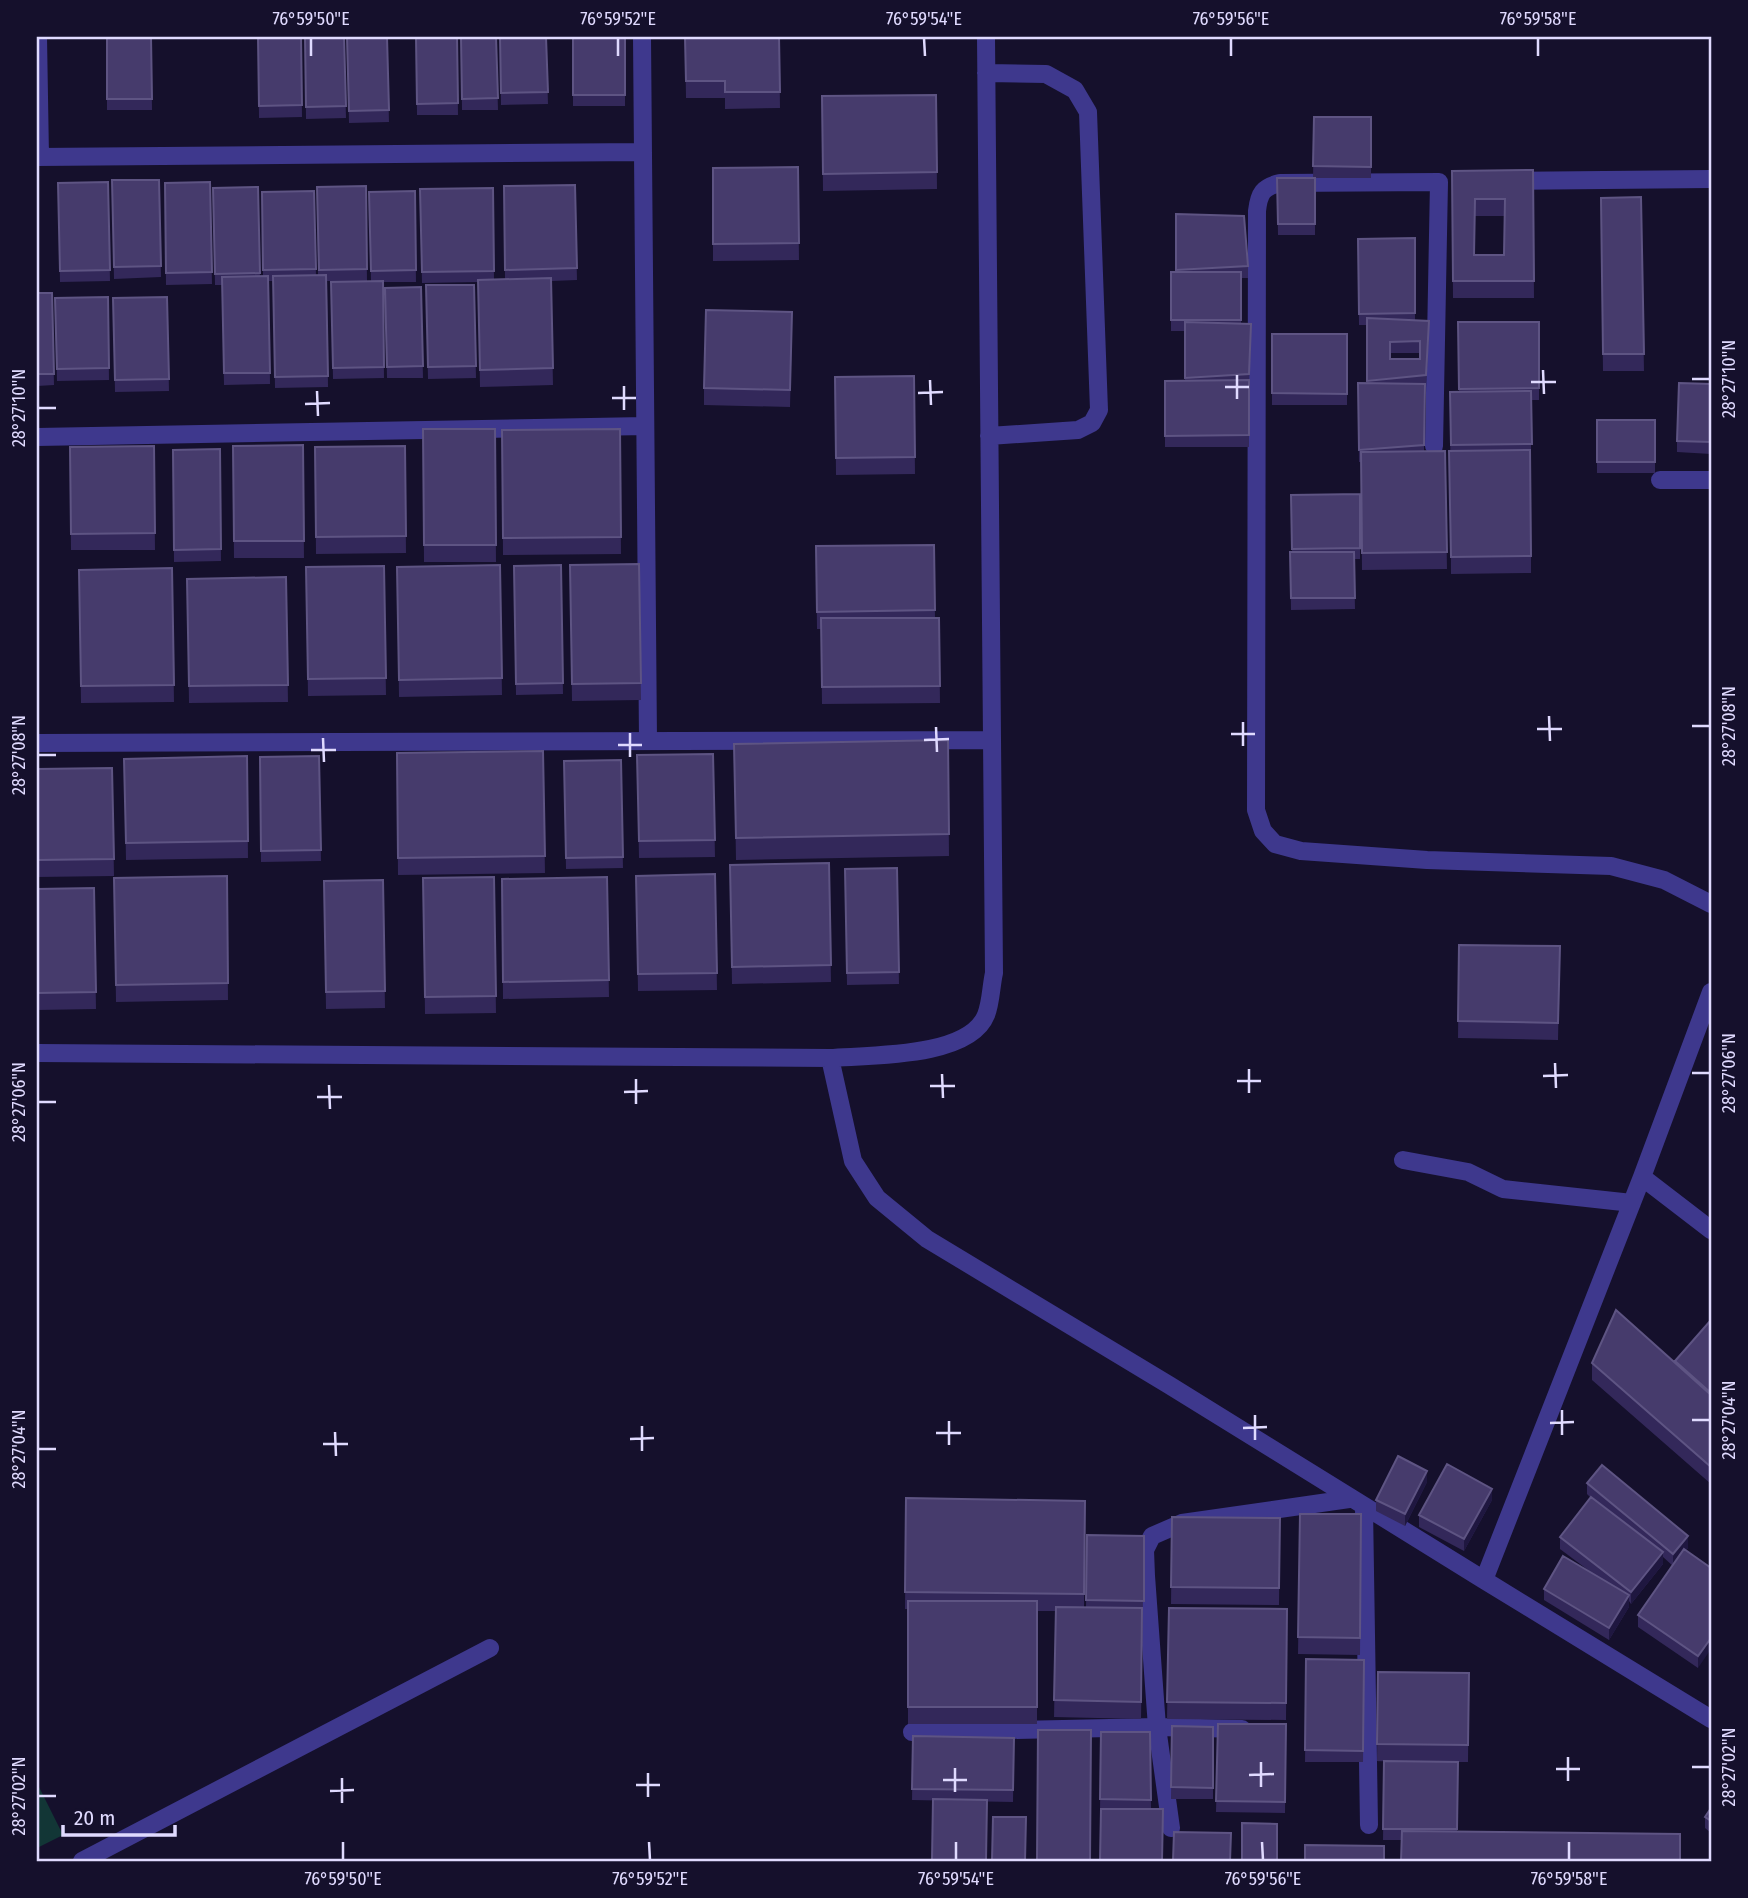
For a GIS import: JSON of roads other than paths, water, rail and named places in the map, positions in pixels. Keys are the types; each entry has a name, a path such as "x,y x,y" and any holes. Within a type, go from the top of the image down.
{"street":[{"path":"38,37 38,157 643,152"},
{"path":"642,37 648,741"},
{"path":"37,1053 830,1058 928,1051 964,1039 985,1017 994,973 986,37"},
{"path":"986,73 1046,75 1075,90 1088,113 1099,410 1091,423 1078,430 989,436"},
{"path":"1494,181 1711,179"},
{"path":"1434,446 1446,182 1280,183 1267,186 1259,194 1257,211 1256,810 1262,831 1275,844 1301,851 1427,860 1611,866 1664,880 1711,904"},
{"path":"37,437 645,426"},
{"path":"1660,480 1711,480"},
{"path":"37,743 992,740"},
{"path":"1484,1580 1632,1203 1711,992"},
{"path":"830,1058 853,1161 877,1198 928,1239 1711,1719"},
{"path":"1403,1160 1468,1172 1503,1189 1632,1203"},
{"path":"1642,1177 1711,1230"},
{"path":"1171,1828 1157,1727 1145,1550 1152,1536 1182,1523 1357,1503"},
{"path":"1357,1503 1369,1825"},
{"path":"82,1861 490,1648"},
{"path":"912,1732 1157,1727 1258,1729"}]}
